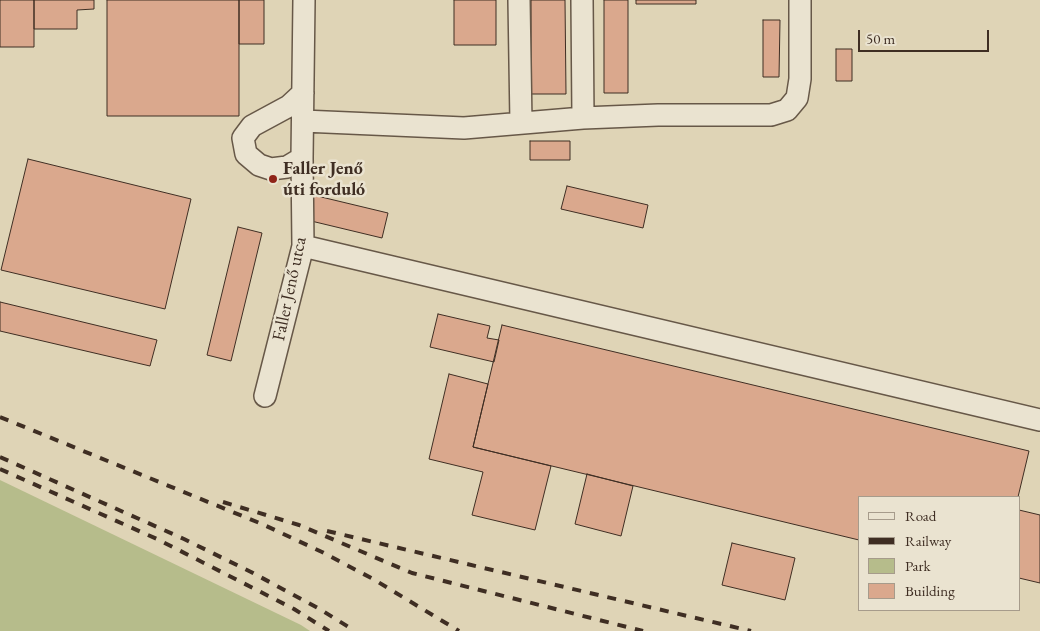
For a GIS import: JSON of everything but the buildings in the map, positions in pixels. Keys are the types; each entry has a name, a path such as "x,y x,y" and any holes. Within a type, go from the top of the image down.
{"street":[{"name":"Faller Jenő utca","path":"265,396 303,246 304,0"},
{"path":"519,0 521,123"},
{"path":"582,0 583,118"},
{"path":"303,121 464,128 583,118 771,116 787,110 797,98 800,79 800,0"},
{"path":"302,158 287,167 271,169 259,164 246,154 243,138 252,126 289,106 303,93"},
{"path":"303,246 1040,420"}],"green space":[{"path":"0,480 301,625 310,631 0,631"}],"railway":[{"path":"0,417 262,524 322,552 373,579 459,631"},
{"path":"0,457 184,539 318,608 355,631"},
{"path":"0,469 157,539 294,609 329,631"},
{"path":"223,502 299,525 412,573 643,631"},
{"path":"327,531 751,631"}],"place":[{"name":"Faller Jenő úti forduló","path":"273,179"}]}
